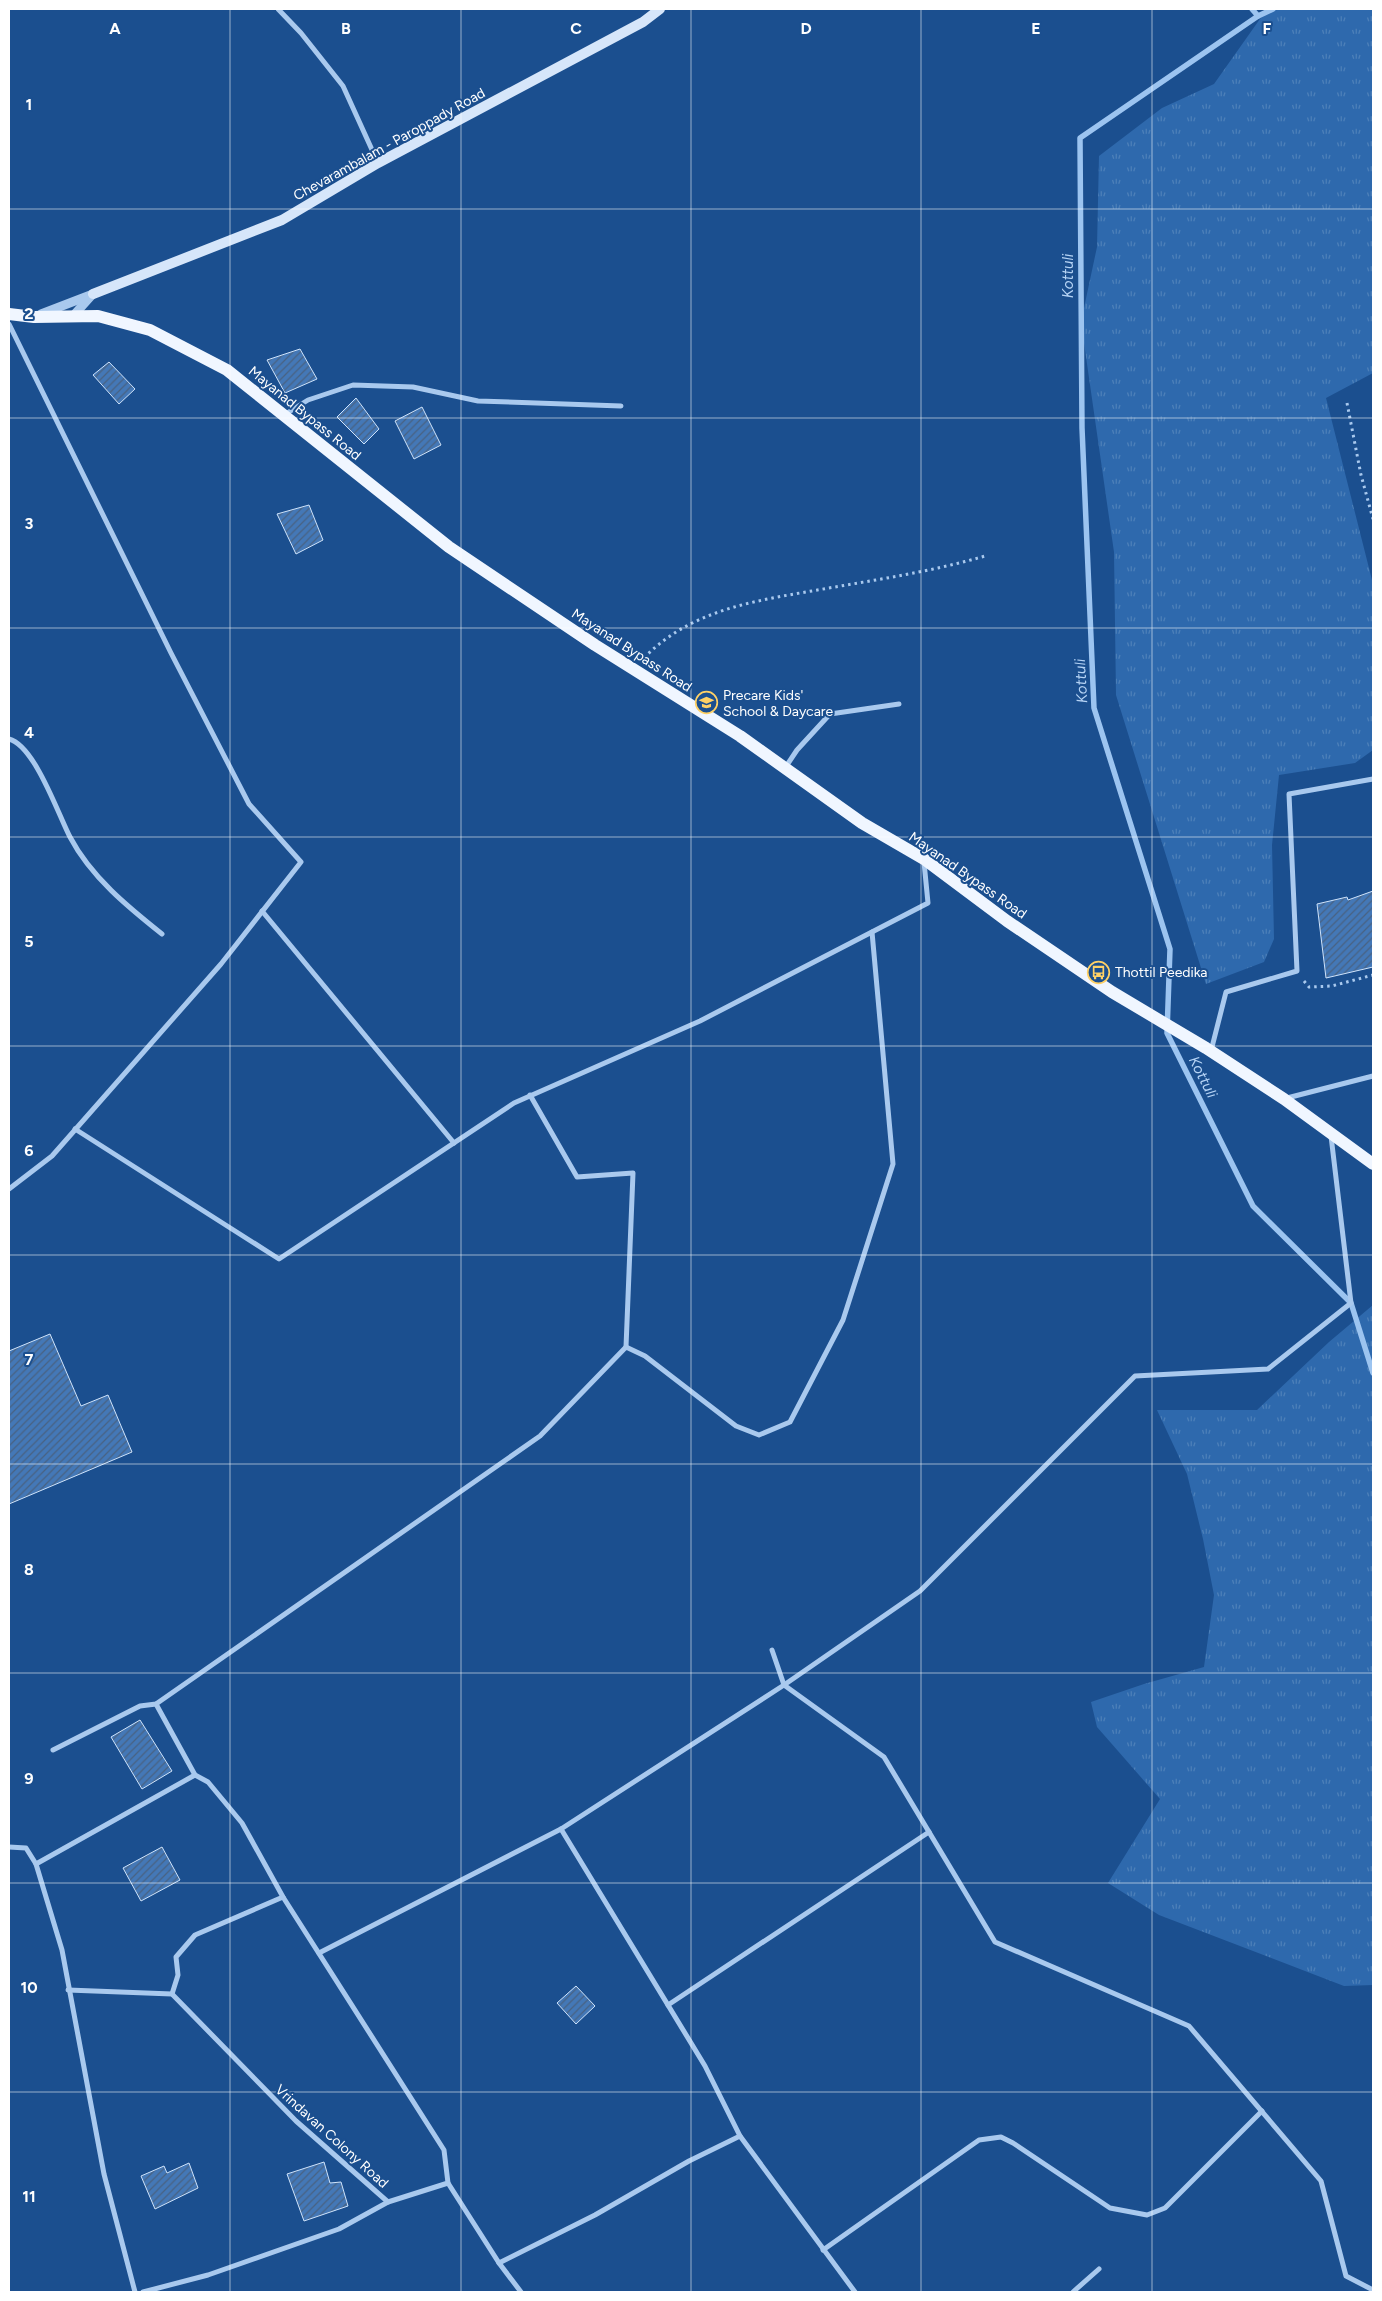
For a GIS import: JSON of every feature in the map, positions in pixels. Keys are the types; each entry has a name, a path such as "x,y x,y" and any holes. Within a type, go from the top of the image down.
{"main road":[{"name":"Chevarambalam - Paroppady Road","path":"93,294 282,220 378,163 643,22 660,9"},
{"name":"Mayanad Bypass Road","path":"9,314 34,317 98,316 150,330 227,370 449,547 633,669 740,736 862,823 924,859 1008,921 1112,992 1284,1099 1373,1164"}],"street":[{"path":"278,9 301,33 343,86 378,163"},
{"path":"73,316 93,294"},
{"path":"34,317 93,294"},
{"path":"9,324 167,644 250,804 300,862 221,964 52,1156 9,1189"},
{"path":"283,416 308,400 353,385 413,387 478,401 621,406"},
{"path":"785,768 797,750 830,714 899,704"},
{"path":"9,739 27,753 51,791 71,838 97,876 162,934"},
{"path":"1208,1050 1226,992 1296,971 1289,794 1373,779"},
{"path":"76,1129 279,1260 514,1103 700,1021 928,903 924,859"},
{"path":"262,911 454,1143"},
{"path":"626,1347 645,1356 736,1426 759,1434 790,1422 843,1320 894,1164 872,932"},
{"path":"1284,1099 1373,1076"},
{"path":"53,1750 140,1706 156,1704 540,1436 626,1347 633,1173 578,1177 530,1096"},
{"path":"319,1953 561,1829 784,1686 920,1591 1135,1376 1268,1369 1351,1303 1331,1133"},
{"path":"772,1650 784,1686 884,1757 996,1942 1189,2026 1321,2181 1346,2276 1373,2290"},
{"path":"156,1704 194,1775 208,1782 242,1823 283,1897 444,2150 448,2183 499,2263 521,2292"},
{"path":"36,1864 194,1775"},
{"path":"561,1829 705,2066 740,2136 855,2292"},
{"path":"668,2005 929,1832"},
{"path":"9,1847 26,1848 36,1864 62,1950 104,2174 135,2292"},
{"path":"68,1990 172,1994 178,1975 176,1957 195,1935 283,1897"},
{"name":"Vrindavan Colony Road","path":"142,2292 208,2275 339,2229 388,2202 296,2122 172,1994"},
{"path":"823,2250 979,2140 1001,2137 1013,2143 1110,2208 1147,2215 1165,2208 1262,2111"},
{"path":"499,2263 595,2215 689,2161 740,2136"},
{"path":"388,2202 448,2183"},
{"path":"1073,2292 1099,2269"}],"path":[{"path":"1347,403 1360,475 1373,519"},
{"path":"633,669 656,645 690,622 739,604 945,567 985,556"},
{"path":"1296,971 1309,987 1332,986 1373,975"}],"green space":[{"path":"1267,9 1373,9 1373,373 1326,398 1373,584 1373,750 1355,763 1279,775 1272,845 1274,939 1264,962 1206,984 1116,695 1114,552 1081,322 1097,247 1099,156 1162,108 1214,84"},
{"path":"1373,1305 1373,1985 1344,1986 1159,1915 1108,1883 1160,1799 1097,1727 1091,1702 1144,1684 1204,1667 1214,1595 1187,1474 1157,1410 1257,1410 1329,1342"}],"building":[{"path":"300,349 317,379 285,393 267,360"},
{"path":"109,362 135,389 119,404 93,375"},
{"path":"356,398 379,429 364,444 337,417"},
{"path":"422,407 441,445 414,459 395,421"},
{"path":"309,505 323,540 296,554 277,514"},
{"path":"1373,891 1373,967 1326,978 1317,904 1347,897 1348,900"},
{"path":"50,1334 81,1406 108,1395 132,1452 9,1504 9,1351"},
{"path":"140,1720 172,1771 142,1789 111,1737"},
{"path":"162,1847 180,1880 141,1901 123,1868"},
{"path":"576,1986 595,2006 576,2024 557,2003"},
{"path":"324,2162 330,2183 341,2182 348,2206 304,2221 287,2174"},
{"path":"189,2163 198,2188 155,2209 141,2176 164,2166 167,2173"}],"waterway":[{"name":"Kottuli","path":"1252,9 1258,16 1080,138 1082,428 1094,708 1170,949 1167,1033 1253,1206 1351,1303 1373,1373"},
{"path":"1258,16 1273,9"}],"place":[{"name":"Precare Kids' School & Daycare","path":"707,703"},
{"name":"Thottil Peedika","path":"1099,972"}]}
